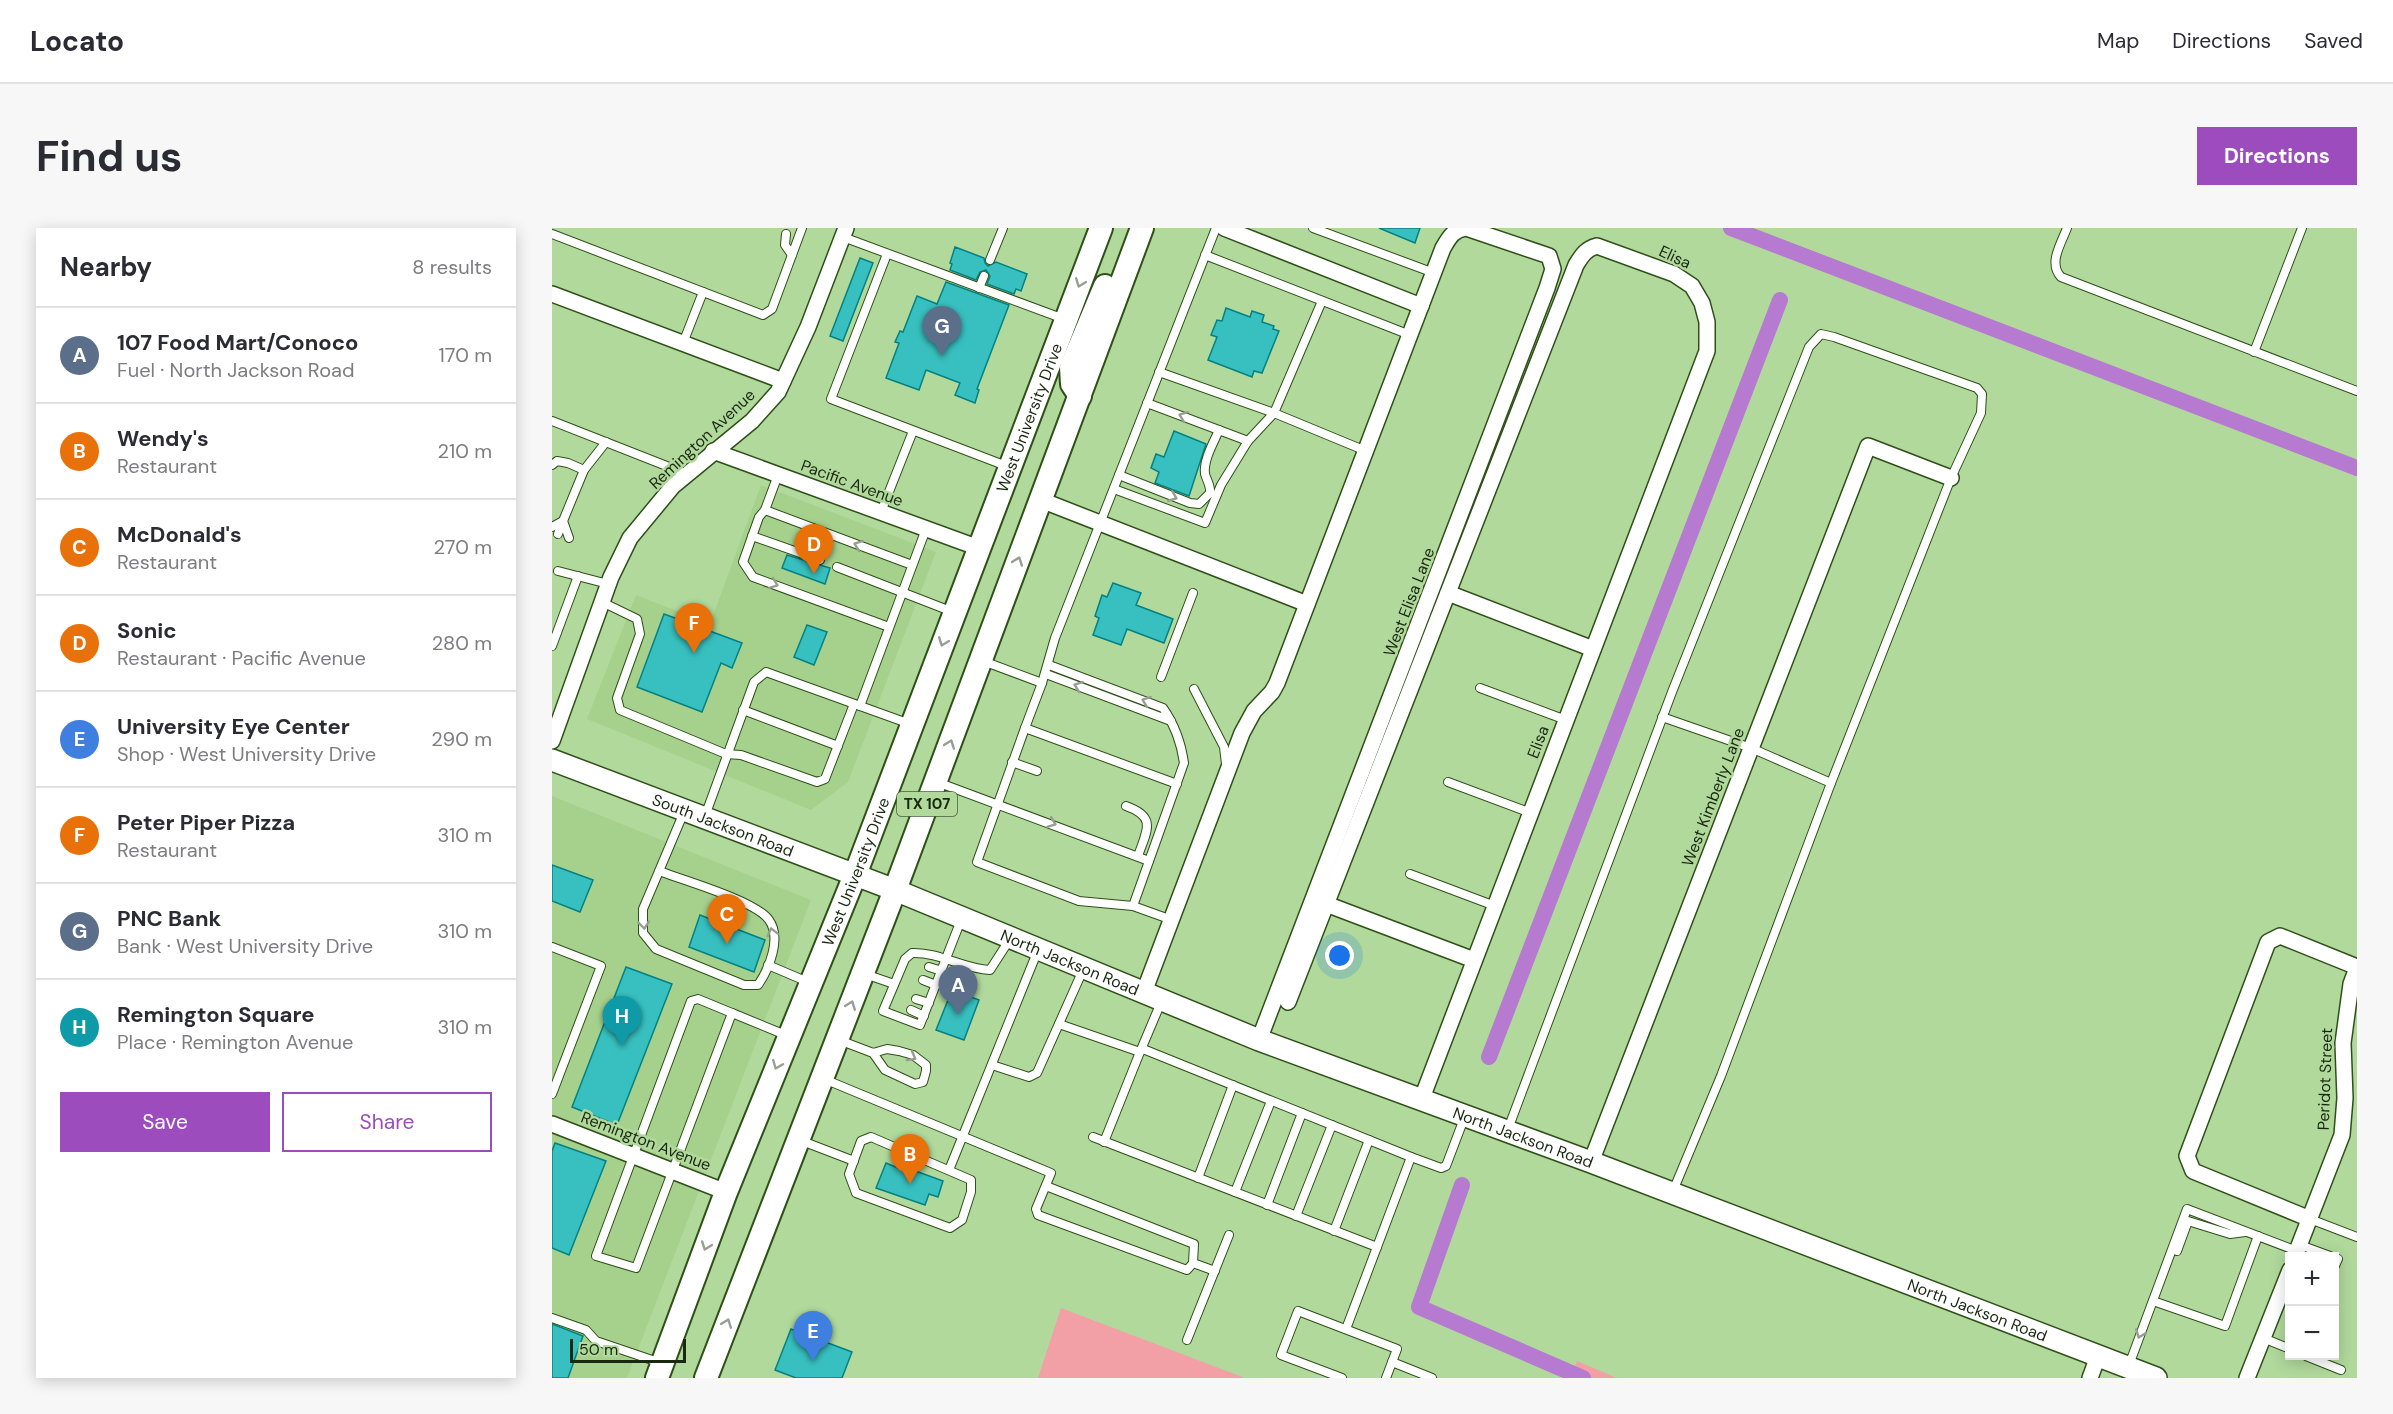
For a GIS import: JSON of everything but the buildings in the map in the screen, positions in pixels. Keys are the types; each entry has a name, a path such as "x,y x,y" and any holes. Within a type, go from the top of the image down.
{"main road":[{"name":"West University Drive","path":"660,1371 726,1192 855,874 1101,228"},
{"path":"1080,396 1072,384 1071,367 1126,228"},
{"name":"TX 107","path":"706,1378 895,890 1143,228"},
{"name":"South Jackson Road","path":"552,760 895,890"},
{"name":"North Jackson Road","path":"895,890 1259,1040 1507,1130 2156,1378"}],"street":[{"path":"1224,228 1421,306"},
{"name":"West Elisa Lane","path":"1153,996 1172,920 1242,733 1254,711 1272,692 1277,682 1450,236 1459,228 1465,228 1549,256 1553,268 1543,299 1259,1040"},
{"name":"Remington Avenue","path":"552,741 608,584 630,538 673,486 752,420 778,392 808,327 845,233"},
{"name":"Elisa","path":"1288,1002 1576,264 1583,254 1597,246 1674,274 1692,286 1702,303 1707,322 1707,351 1422,1098"},
{"path":"552,294 783,381"},
{"name":"West Kimberly Lane","path":"1591,1162 1868,446 1951,478"},
{"name":"Pacific Avenue","path":"713,451 979,548"},
{"path":"1041,500 1307,604"},
{"path":"1448,593 1593,648"},
{"path":"1326,904 1474,960"},
{"path":"2310,1219 2193,1171 2187,1156 2268,942 2280,936 2357,968"},
{"name":"Peridot Street","path":"2297,1251 2342,1135 2351,1100 2343,1043 2351,984 2357,968"},
{"name":"Remington Avenue","path":"552,1124 726,1192"},
{"path":"2247,1378 2285,1280"},
{"path":"2090,1378 2098,1356"}],"lane":[{"path":"552,234 763,315 772,309 802,228"},
{"path":"990,260 1003,228"},
{"path":"1172,920 1132,906 1079,901 977,862 1024,728 1046,674 1055,638 1216,228"},
{"path":"1313,228 1434,273"},
{"path":"2067,228 2054,266 2061,277 2357,392"},
{"path":"2254,352 2302,228"},
{"path":"845,233 887,254 1066,320"},
{"path":"786,234 785,245 792,255"},
{"path":"887,254 831,399 1010,467"},
{"path":"1205,255 1410,335"},
{"path":"980,288 984,276"},
{"path":"683,343 703,292"},
{"path":"1114,489 1205,523 1221,485 1248,441 1274,413 1322,301"},
{"path":"1507,1130 1662,717 1809,347 1821,334 1834,337 1977,388 1982,394 1981,413 1951,478 1831,783 1721,1076 1673,1193"},
{"path":"1159,372 1274,413 1366,452"},
{"path":"1147,403 1248,441"},
{"path":"552,421 687,474"},
{"path":"1119,475 1190,504 1199,504 1210,493 1205,472 1218,430"},
{"path":"881,512 913,431"},
{"path":"558,534 584,470 606,442"},
{"path":"552,465 557,461 584,470"},
{"path":"778,475 765,510 759,517 743,562 753,577 889,627"},
{"path":"765,510 912,565"},
{"path":"552,527 563,521"},
{"path":"563,521 569,538"},
{"path":"602,602 637,619 639,626 640,634 617,698 620,710 726,754 741,754 817,782 825,779 857,705 926,529"},
{"path":"752,536 820,560"},
{"path":"837,567 954,612"},
{"path":"558,571 608,584"},
{"path":"552,646 578,576"},
{"path":"1161,677 1193,593"},
{"path":"981,660 1042,683"},
{"path":"1049,664 1163,708 1172,721 1182,748 1184,763 1132,906"},
{"path":"659,871 752,906 769,920 776,939 765,975 758,985 744,985 656,949 643,933 643,909 659,871 695,814 726,754 753,682 766,672 912,724"},
{"path":"1046,674 1172,721"},
{"path":"1480,688 1566,720"},
{"path":"1194,689 1224,747 1227,772"},
{"path":"743,710 838,746"},
{"path":"1662,717 1751,748 1831,783"},
{"path":"1024,728 1176,784"},
{"path":"1012,762 1036,771"},
{"path":"936,781 1149,861"},
{"path":"1448,782 1530,813"},
{"path":"1126,806 1141,811 1147,821 1146,833 1138,856"},
{"path":"1410,874 1495,906"},
{"path":"962,918 947,959 920,1025 884,1011 891,1003 912,953 923,952 947,959 980,970 990,970 1011,938"},
{"path":"552,947 601,966 552,1094"},
{"path":"949,1170 1038,949"},
{"path":"768,965 811,983"},
{"path":"928,967 942,971"},
{"path":"992,1065 1029,1077 1037,1073 1084,968"},
{"path":"863,973 896,989"},
{"path":"923,980 936,985"},
{"path":"1104,1142 1141,1051 1153,996"},
{"path":"732,1013 636,1268 596,1256 691,1001 698,999 789,1036"},
{"path":"916,999 928,1004"},
{"path":"911,1010 924,1016"},
{"path":"1059,1024 1233,1085 1411,1158 1441,1168 1446,1166 1466,1115"},
{"path":"837,1040 873,1053 887,1050 913,1055 926,1065 923,1082 915,1084 885,1070 873,1053"},
{"path":"822,1078 1051,1173 1036,1209 1038,1215 1187,1270 1193,1263 1194,1244 1046,1186"},
{"path":"1198,1178 1233,1085"},
{"path":"1235,1192 1271,1101"},
{"path":"1267,1205 1302,1113"},
{"path":"1296,1216 1332,1125"},
{"path":"871,1137 971,1180 971,1192 962,1220 950,1228 856,1193 849,1174 854,1161 861,1141 871,1137"},
{"path":"1093,1137 1377,1247"},
{"path":"798,1139 854,1161"},
{"path":"1334,1230 1369,1140"},
{"path":"1346,1329 1411,1158"},
{"path":"2128,1367 2187,1209 2297,1251"},
{"path":"2310,1219 2357,1237"},
{"path":"2177,1251 2188,1221 2230,1234 2246,1232"},
{"path":"1187,1340 1229,1235"},
{"path":"2154,1297 2224,1326 2258,1236"},
{"path":"1193,1263 1215,1271"},
{"path":"2154,1297 2164,1287"},
{"path":"1342,1378 1281,1355 1298,1311 1397,1349 1386,1378"},
{"path":"552,1318 586,1330 596,1341 660,1371"},
{"path":"2263,1338 2285,1347"},
{"path":"2316,1360 2342,1370"},
{"path":"1392,1362 1432,1378"}],"shaded area":[{"path":"761,485 936,552 848,782 811,810 587,719 636,595 710,624"},
{"path":"552,796 811,900 627,1378 552,1378"},
{"path":"1061,1308 1245,1378 1038,1378"},
{"path":"1577,1361 1617,1378 1571,1378"}],"waterway":[{"path":"1731,228 2357,468"},
{"path":"1489,1057 1780,300"},
{"path":"1462,1185 1419,1307 1583,1378"}],"place":[{"name":"PNC Bank","path":"942,356"},
{"name":"Sonic","path":"814,574"},
{"name":"Peter Piper Pizza","path":"694,653"},
{"name":"McDonald's","path":"727,944"},
{"name":"107 Food Mart/Conoco","path":"958,1015"},
{"name":"Remington Square","path":"622,1046"},
{"name":"Wendy's","path":"910,1184"},
{"name":"University Eye Center","path":"813,1361"}]}
